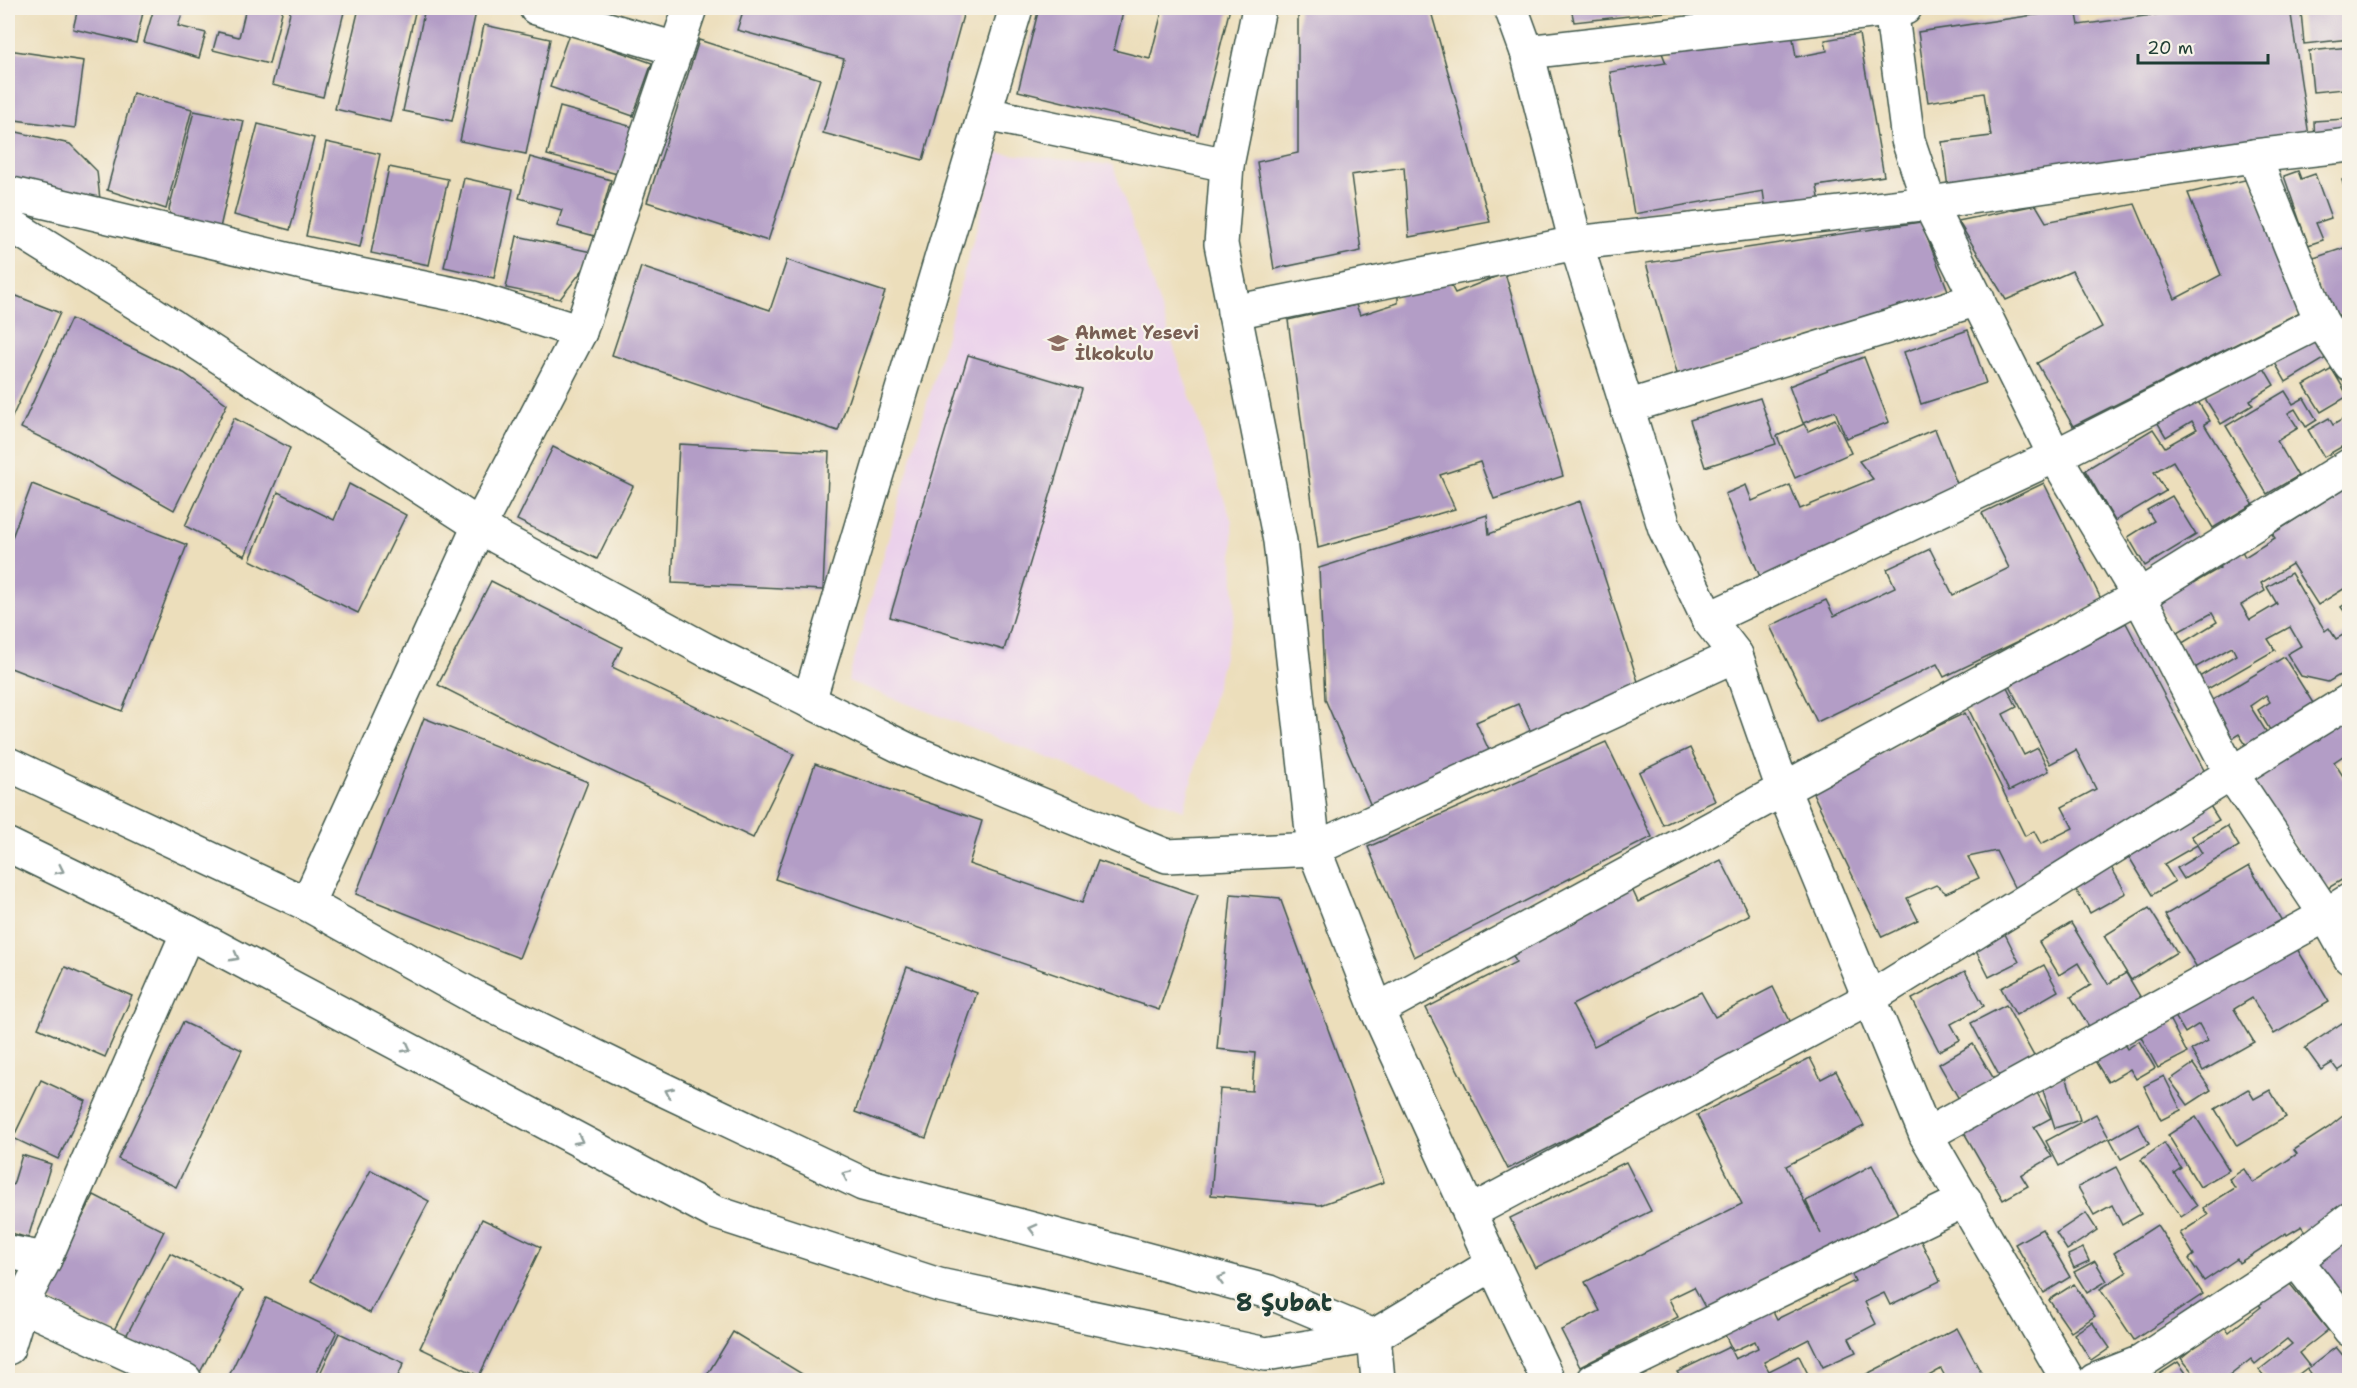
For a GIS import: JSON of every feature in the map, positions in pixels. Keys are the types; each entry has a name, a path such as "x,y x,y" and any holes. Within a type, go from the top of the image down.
{"street":[{"path":"536,8 676,49"},
{"path":"307,904 480,526 580,332 690,8"},
{"path":"809,701 1016,8"},
{"path":"1259,8 1227,165 1221,244 1281,541 1314,849 1377,1010 1492,1264 1548,1380"},
{"path":"1511,8 1527,52 1576,243 1665,529 1708,619 1736,655 1783,789 1926,1136 2068,1380"},
{"path":"1527,52 1896,8 1908,140 1929,203 2055,456 2139,596 2231,773 2338,907 2349,958"},
{"path":"986,114 1227,165"},
{"path":"1234,312 1576,243 1929,203 2254,156 2349,145"},
{"path":"2254,156 2321,321 2349,365"},
{"path":"8,193 304,263 473,298 580,332"},
{"path":"8,223 480,526 706,650 908,750 1167,855 1314,849 1736,655"},
{"path":"1626,407 1978,299"},
{"path":"1708,619 2055,456 2321,321"},
{"path":"1377,1010 2139,596 2349,465"},
{"path":"1469,1212 1868,999 2349,700"},
{"path":"8,764 307,904 478,999 863,1184 1269,1292 1374,1336"},
{"path":"8,845 188,932 714,1212 939,1285 1266,1354 1374,1336 1492,1264"},
{"path":"1926,1136 2338,907"},
{"path":"8,1348 21,1305 45,1259 188,932"},
{"path":"1594,1380 1965,1200"},
{"path":"2096,1380 2141,1362 2296,1260 2349,1219"},
{"path":"8,1252 45,1259"},
{"path":"2296,1260 2349,1330"},
{"path":"21,1305 184,1380"},
{"path":"1374,1336 1378,1380"}],"shaded area":[{"name":"Ahmet Yesevi İlkokulu","path":"998,153 1113,165 1232,522 1235,614 1184,810 848,681"}],"building":[{"path":"78,8 144,8 136,43 73,29"},
{"path":"154,8 184,8 178,26 206,33 199,58 144,42"},
{"path":"246,8 283,8 269,64 213,50 218,32 239,37"},
{"path":"291,8 345,8 323,97 272,85"},
{"path":"359,8 416,8 390,122 335,109"},
{"path":"425,8 457,8 476,12 452,121 403,111"},
{"path":"744,8 965,8 923,160 823,133 844,59 737,30"},
{"path":"1039,8 1124,8 1114,50 1150,59 1163,8 1230,8 1198,135 1018,91"},
{"path":"1298,8 1430,8 1490,222 1409,237 1404,167 1351,175 1361,251 1274,269 1257,162 1298,153"},
{"path":"1571,8 1693,8 1693,9 1574,22"},
{"path":"2204,8 2290,8 2309,136 1948,188 1942,142 1991,136 1984,93 1928,102 1918,32 2076,9 2079,25"},
{"path":"2350,8 2350,39 2304,44 2301,12"},
{"path":"484,25 550,39 526,154 460,141"},
{"path":"1791,26 1796,57 1827,51 1825,40 1859,34 1884,176 1817,186 1820,203 1766,212 1763,191 1634,214 1610,72 1666,63 1660,48"},
{"path":"569,34 652,63 633,116 550,87"},
{"path":"699,40 820,79 768,241 647,202"},
{"path":"2350,47 2350,124 2348,125 2344,89 2313,92 2309,51"},
{"path":"8,50 84,61 75,128 8,119"},
{"path":"133,93 192,109 166,209 107,190"},
{"path":"560,107 633,127 621,175 547,155"},
{"path":"194,111 244,121 220,228 171,217 169,209"},
{"path":"2345,119 2346,142 2315,144 2314,121"},
{"path":"258,124 314,138 290,230 234,215"},
{"path":"8,130 70,144 97,171 100,200 8,179"},
{"path":"326,142 380,154 360,247 306,236"},
{"path":"530,157 611,180 595,236 557,226 562,210 519,198"},
{"path":"389,167 448,179 429,265 371,253"},
{"path":"2298,171 2301,179 2315,174 2331,218 2316,223 2323,240 2308,245 2284,176"},
{"path":"2350,177 2350,203 2349,203 2342,180"},
{"path":"464,178 513,189 494,278 444,267"},
{"path":"2249,179 2308,308 2073,426 2037,363 2102,327 2072,271 2006,300 1958,221 2036,205 2046,222 2135,204 2175,299 2221,275 2188,193"},
{"path":"1921,222 1949,293 1678,377 1646,263"},
{"path":"517,236 596,253 560,299 506,288"},
{"path":"2350,246 2350,312 2329,318 2311,259"},
{"path":"787,260 885,292 838,431 612,355 641,267 770,310"},
{"path":"1505,273 1563,476 1494,499 1480,462 1440,475 1455,509 1318,548 1288,320 1356,305 1360,315 1398,303 1398,288 1448,280 1455,293"},
{"path":"14,295 60,313 8,426 8,310"},
{"path":"71,319 184,373 227,404 174,510 69,451 21,428"},
{"path":"1968,330 1986,383 1921,404 1904,352"},
{"path":"2315,339 2326,358 2286,382 2275,363"},
{"path":"968,355 1082,389 1004,650 890,617"},
{"path":"1864,357 1889,422 1846,438 1835,411 1803,423 1789,386"},
{"path":"2261,363 2274,385 2250,400 2253,405 2221,424 2204,397"},
{"path":"2332,369 2348,396 2321,412 2304,385"},
{"path":"2285,391 2293,404 2304,398 2317,420 2306,427 2295,409 2288,413 2298,428 2277,441 2298,476 2267,494 2226,426"},
{"path":"2194,395 2210,421 2204,424 2253,504 2213,528 2173,461 2154,472 2166,491 2115,521 2085,470 2153,429 2165,447 2197,429 2192,421 2166,437 2152,413"},
{"path":"1760,398 1776,444 1705,467 1690,420"},
{"path":"2350,415 2350,442 2324,457 2308,430 2329,418 2333,425"},
{"path":"234,418 290,448 245,556 185,526"},
{"path":"1835,419 1851,453 1795,478 1777,436 1804,424 1808,431"},
{"path":"1935,429 1962,496 1761,579 1725,494 1746,485 1752,501 1790,485 1800,509 1873,479 1859,461"},
{"path":"679,444 829,452 823,590 672,583"},
{"path":"553,447 633,486 597,559 517,520"},
{"path":"2044,483 2102,601 1944,677 1937,664 1817,722 1770,626 1826,600 1834,616 1895,587 1887,569 1930,549 1953,595 2009,568 1982,513"},
{"path":"32,484 187,545 122,711 8,667 8,548"},
{"path":"349,484 406,515 358,613 250,560 278,492 334,520"},
{"path":"2350,485 2350,559 2348,561 2350,585 2318,605 2292,564 2261,583 2265,591 2241,605 2250,620 2277,604 2267,587 2291,573 2325,631 2329,628 2336,639 2350,631 2350,669 2328,682 2301,676 2287,654 2301,646 2290,627 2268,639 2275,650 2206,690 2199,677 2236,655 2232,647 2193,669 2179,645 2217,622 2212,613 2176,633 2154,595 2189,575 2194,583 2220,568 2217,563 2241,549 2245,557 2275,538 2272,534"},
{"path":"2172,496 2196,535 2145,566 2128,537 2154,521 2147,510"},
{"path":"1580,501 1642,694 1535,741 1518,704 1476,722 1494,761 1374,813 1325,699 1319,568 1487,515 1489,534"},
{"path":"491,581 622,647 612,667 794,754 753,838 569,751 438,685"},
{"path":"2350,601 2350,619 2341,607"},
{"path":"2126,623 2206,774 2015,889 1996,851 1968,857 1979,878 1946,893 1936,885 1907,898 1918,920 1882,937 1810,787 1965,713 2025,836 2034,831 2041,844 2073,828 2062,807 2096,789 2076,750 2050,764 2009,685"},
{"path":"2284,657 2318,711 2287,730 2282,722 2270,730 2258,710 2270,702 2266,695 2250,706 2269,736 2248,748 2239,734 2231,739 2209,702"},
{"path":"2005,683 2017,707 2003,714 2024,755 2038,748 2049,771 2009,791 1965,702"},
{"path":"2350,714 2350,760 2346,754 2334,762 2350,787 2350,875 2325,890 2247,777"},
{"path":"424,718 588,782 519,958 356,894"},
{"path":"1606,742 1652,837 1414,957 1368,847"},
{"path":"1690,748 1715,801 1663,825 1639,772"},
{"path":"815,764 982,821 969,864 1082,903 1098,861 1198,895 1159,1010 775,879"},
{"path":"2205,798 2219,820 2191,836 2197,844 2227,826 2239,846 2184,879 2177,868 2202,853 2197,845 2164,864 2175,881 2152,895 2126,852"},
{"path":"1721,860 1749,915 1572,1005 1594,1046 1701,992 1715,1017 1773,987 1792,1025 1508,1169 1426,1008 1516,962 1510,949 1631,887 1638,902"},
{"path":"2107,860 2126,893 2090,913 2071,882"},
{"path":"2249,866 2285,926 2202,976 2165,915"},
{"path":"1231,894 1280,898 1384,1182 1320,1205 1211,1195 1220,1089 1252,1091 1255,1053 1217,1049"},
{"path":"2149,908 2177,952 2131,980 2104,936"},
{"path":"2071,923 2108,984 2126,973 2147,1008 2096,1038 2071,997 2091,985 2078,963 2059,975 2039,942"},
{"path":"2005,934 2019,962 1989,977 1975,949"},
{"path":"2296,947 2329,1002 2274,1034 2252,998 2234,1009 2254,1042 2203,1071 2191,1050 2208,1041 2199,1024 2185,1033 2169,1006"},
{"path":"2044,965 2058,991 2016,1015 2001,988"},
{"path":"65,967 132,996 105,1057 38,1028"},
{"path":"907,967 977,993 926,1138 855,1112"},
{"path":"1965,971 1984,1006 1951,1024 1960,1040 1939,1051 1912,999"},
{"path":"2006,1005 2035,1058 2000,1077 1971,1023"},
{"path":"2166,1013 2187,1053 2158,1068 2136,1028"},
{"path":"183,1022 242,1050 176,1187 118,1159"},
{"path":"2342,1023 2350,1033 2350,1063 2338,1071 2332,1063 2321,1070 2305,1048"},
{"path":"2121,1039 2127,1049 2139,1041 2155,1068 2136,1079 2130,1069 2108,1082 2092,1056"},
{"path":"1973,1044 1994,1079 1959,1099 1939,1064"},
{"path":"1810,1058 1821,1079 1836,1071 1864,1126 1786,1166 1821,1234 1806,1201 1872,1165 1899,1216 1707,1311 1694,1287 1669,1299 1678,1317 1580,1367 1561,1330 1600,1311 1585,1282 1742,1204 1697,1115"},
{"path":"2193,1064 2211,1090 2188,1105 2170,1080"},
{"path":"2066,1076 2080,1120 2055,1128 2041,1084"},
{"path":"2164,1076 2181,1110 2161,1120 2144,1086"},
{"path":"41,1080 86,1101 58,1159 13,1138"},
{"path":"2032,1084 2051,1118 2034,1127 2052,1157 2021,1175 2028,1186 2003,1200 1959,1124"},
{"path":"2248,1089 2254,1099 2270,1090 2286,1117 2237,1146 2215,1109"},
{"path":"2350,1110 2350,1206 2307,1233 2302,1226 2287,1235 2286,1233 2239,1263 2237,1259 2204,1281 2189,1259 2194,1255 2180,1233 2208,1215 2203,1208 2235,1188 2229,1179 2244,1169 2253,1183 2297,1154 2294,1150 2328,1128"},
{"path":"2096,1114 2109,1138 2059,1166 2046,1141"},
{"path":"2196,1117 2229,1170 2200,1187 2168,1135"},
{"path":"2138,1123 2149,1144 2121,1159 2110,1139"},
{"path":"8,1137 13,1140 8,1151"},
{"path":"2164,1143 2181,1168 2174,1173 2197,1206 2181,1217 2141,1160"},
{"path":"22,1155 51,1164 28,1238 8,1232 8,1184 13,1185"},
{"path":"1626,1162 1651,1211 1535,1268 1510,1218"},
{"path":"2116,1167 2141,1214 2122,1225 2112,1205 2094,1215 2078,1187"},
{"path":"371,1170 429,1201 370,1313 311,1281"},
{"path":"94,1195 164,1231 113,1332 42,1296"},
{"path":"2086,1213 2097,1230 2067,1250 2056,1233"},
{"path":"482,1219 541,1247 479,1376 420,1348"},
{"path":"2157,1225 2203,1294 2134,1340 2100,1289 2127,1272 2114,1253"},
{"path":"2042,1229 2070,1277 2044,1293 2015,1244"},
{"path":"2350,1234 2350,1305 2314,1261"},
{"path":"1918,1235 1940,1281 1890,1305 1884,1293 1865,1302 1876,1324 1849,1338 1856,1352 1823,1367 1809,1339 1764,1362 1769,1371 1799,1356 1811,1380 1682,1380 1677,1372 1729,1347 1735,1359 1758,1348 1755,1341 1733,1351 1722,1329 1770,1305 1777,1319 1855,1281 1849,1269"},
{"path":"2083,1248 2089,1261 2074,1268 2068,1255"},
{"path":"170,1253 243,1290 197,1378 124,1340"},
{"path":"2095,1261 2107,1281 2087,1293 2074,1272"},
{"path":"2285,1278 2328,1330 2299,1353 2310,1367 2336,1347 2350,1364 2350,1380 2316,1380 2307,1368 2291,1380 2268,1380 2259,1370 2292,1344 2287,1339 2255,1364 2251,1359 2224,1380 2199,1380 2181,1358 2222,1324 2229,1332 2261,1307 2256,1301"},
{"path":"2074,1284 2095,1316 2071,1332 2049,1300"},
{"path":"266,1298 337,1331 313,1380 227,1380"},
{"path":"2092,1322 2110,1348 2091,1361 2074,1334"},
{"path":"1957,1328 1985,1380 1947,1380 1941,1369 1925,1378 1927,1380 1855,1380"},
{"path":"733,1332 812,1380 704,1380"},
{"path":"339,1333 404,1363 396,1380 317,1380"},
{"path":"2178,1362 2191,1380 2150,1380"}],"place":[{"name":"Ahmet Yesevi İlkokulu","path":"1058,343"}],"district":[{"name":"8 Şubat","path":"1284,1303"}]}
